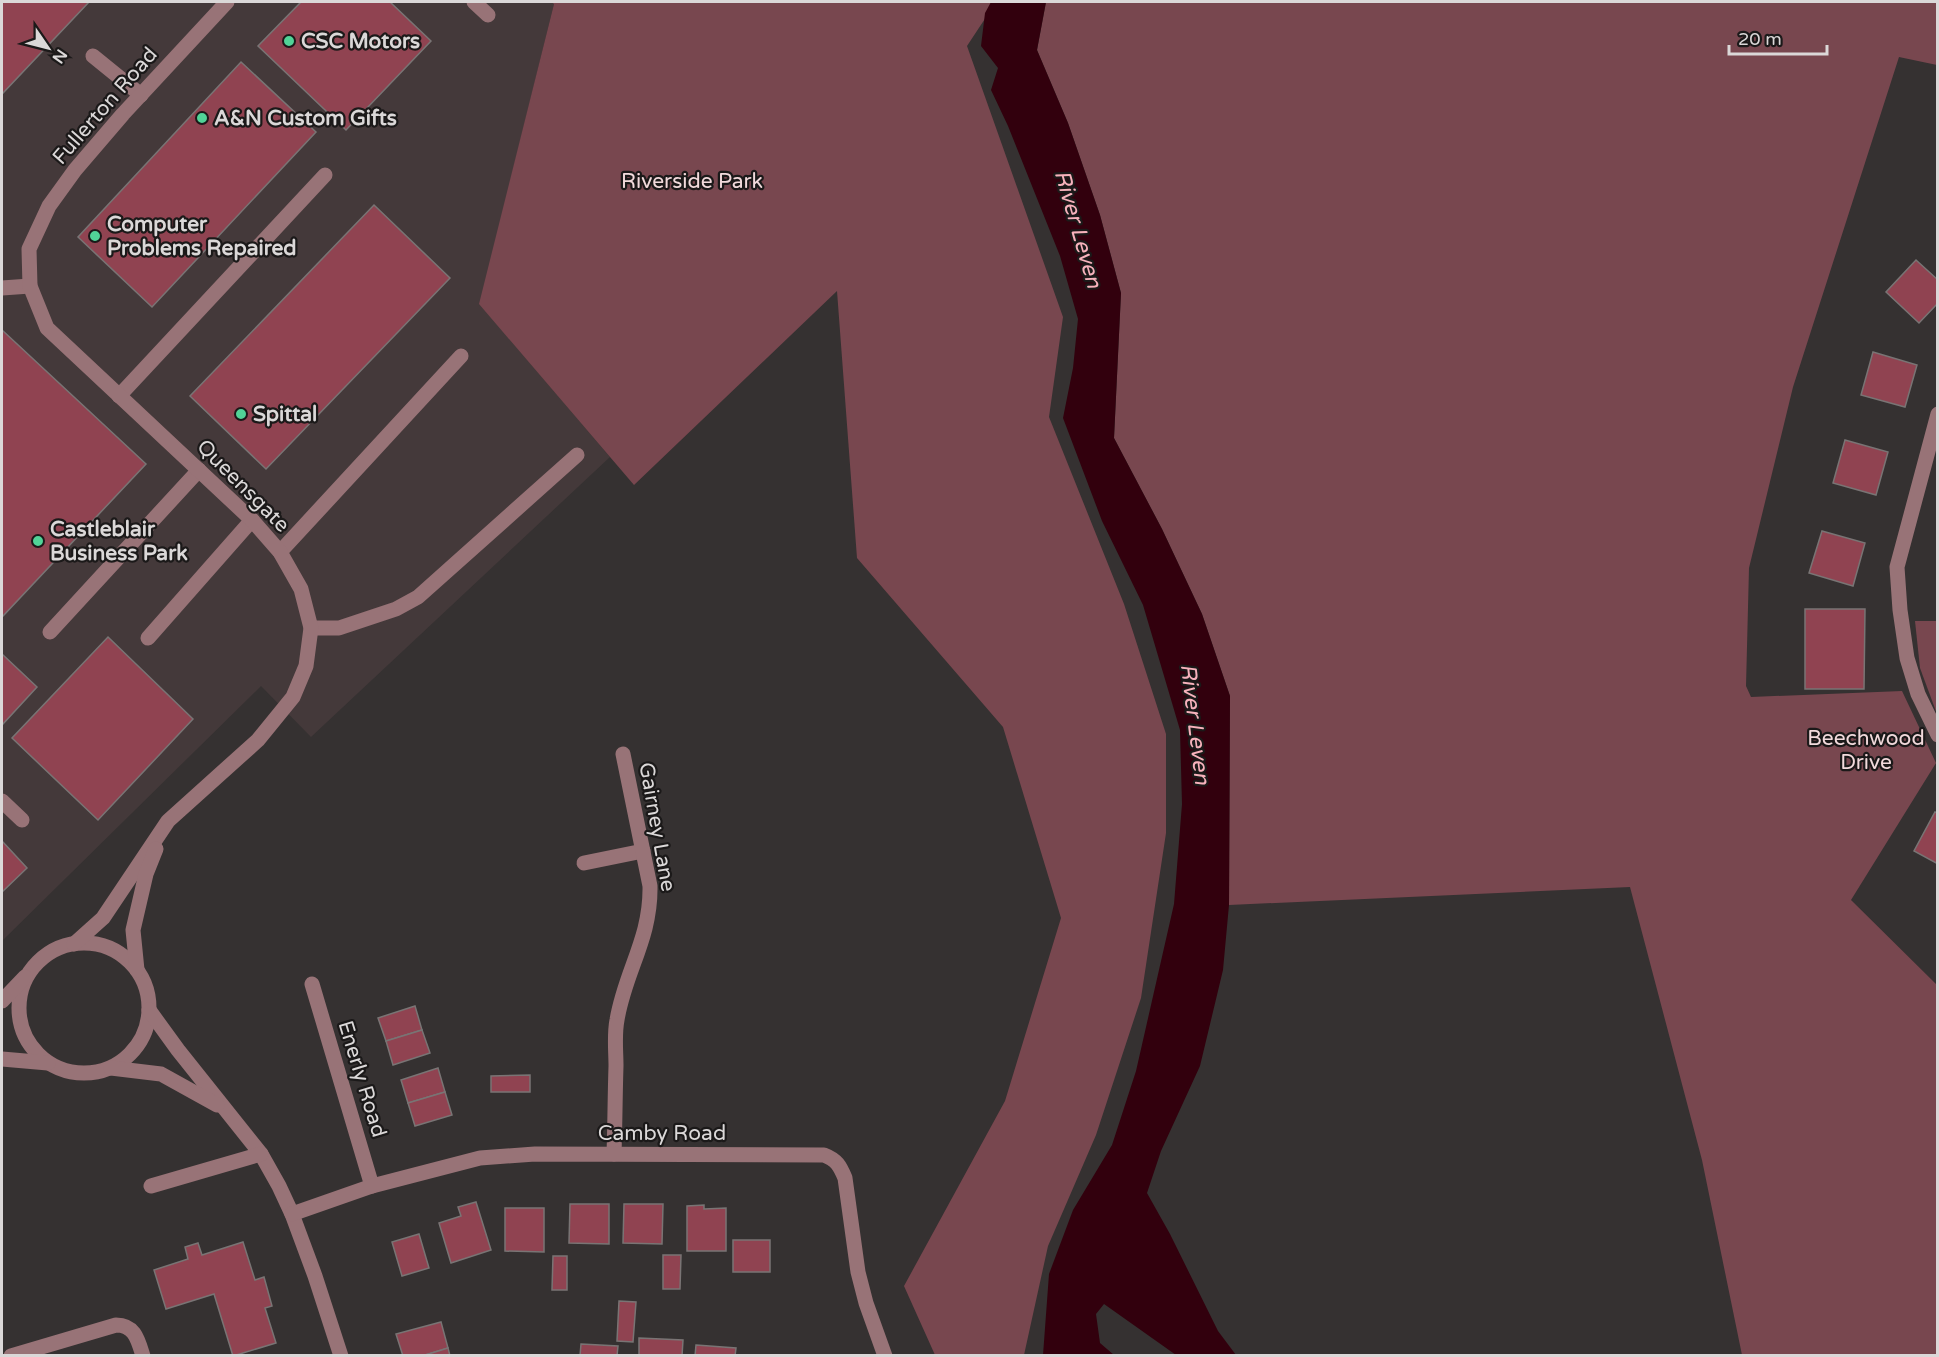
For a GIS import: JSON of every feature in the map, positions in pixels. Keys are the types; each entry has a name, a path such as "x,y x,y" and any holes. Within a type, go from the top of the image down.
{"street":[{"name":"Fullerton Road","path":"29,249 49,206 75,170 141,94 227,2"},
{"path":"474,2 488,15"},
{"path":"93,56 141,94"},
{"path":"119,396 325,175"},
{"name":"Queensgate","path":"29,249 30,286 47,328 252,520 280,552 301,589 311,628 306,666 293,697 258,740 168,821 103,918 74,944"},
{"path":"2,288 30,286"},
{"path":"280,552 461,356"},
{"path":"1938,414 1897,567 1900,610 1908,658 1918,694 1938,735"},
{"path":"311,628 339,628 396,609 417,597 578,455"},
{"path":"50,632 199,470"},
{"path":"148,638 252,520"},
{"name":"Gairney Lane","path":"614,1155 616,1023 621,999 643,941 649,918 650,902 650,886 623,754"},
{"path":"2,801 22,820"},
{"name":"Queensgate","path":"137,970 133,930 138,903 146,874 168,821"},
{"path":"584,863 643,851"},
{"name":"Queensgate","path":"2,1001 40,960 56,949 90,943 107,947 121,955 137,970 147,989 149,1010 146,1028 138,1044 126,1058 111,1068 90,1073 69,1072 48,1063 2,1059"},
{"name":"Queensgate","path":"29,974 21,991 19,1011 23,1031 32,1048 48,1063"},
{"name":"Enerly Road","path":"312,984 372,1186"},
{"path":"149,1010 261,1154 292,1214 341,1356"},
{"path":"111,1068 161,1074 225,1109"},
{"path":"151,1186 261,1154"},
{"name":"Camby Road","path":"292,1214 372,1186 480,1158 535,1154 824,1155 833,1158 840,1166 845,1178 858,1272 866,1303 885,1356"},
{"path":"11,1356 116,1325 125,1325 137,1337 143,1356"}],"shaded area":[{"path":"2,2 551,2 554,4 480,304 610,457 311,737 261,686 2,941"}],"green space":[{"name":"Riverside Park","path":"551,2 996,2 967,46 1063,317 1049,417 1124,604 1166,734 1166,833 1141,998 1096,1135 1048,1246 1024,1355 935,1355 904,1286 1005,1101 1061,918 1003,727 857,558 837,291 634,485 479,304 554,4"},
{"name":"Beechwood Drive","path":"1046,2 1937,2 1937,65 1899,57 1793,387 1749,568 1746,686 1751,697 1902,691 1936,763 1851,900 1937,985 1937,1355 1742,1355 1702,1160 1630,887 1229,905 1230,696 1202,614 1162,529 1114,438 1121,293 1100,215 1068,123 1037,50"},
{"path":"1915,621 1937,621 1937,714 1920,668"}],"water":[{"name":"River Leven","path":"991,2 1046,2 1037,50 1068,123 1100,215 1121,293 1114,438 1162,529 1202,614 1230,696 1229,905 1223,970 1200,1066 1161,1151 1147,1193 1218,1331 1236,1355 1176,1355 1104,1304 1096,1314 1100,1343 1114,1355 1043,1355 1049,1274 1073,1210 1112,1145 1136,1071 1174,904 1182,804 1180,730 1143,605 1102,521 1063,418 1073,368 1078,319 1060,256 1008,126 991,90 998,68 981,46 985,13"}],"building":[{"path":"2,2 89,2 2,94"},
{"path":"301,2 390,2 431,41 346,130 258,46"},
{"path":"241,62 316,132 152,307 78,237"},
{"path":"374,205 450,278 266,469 190,396"},
{"path":"1916,260 1938,280 1938,303 1919,323 1886,292"},
{"name":"Castleblair Business Park","path":"2,330 146,464 2,617"},
{"path":"1873,352 1917,365 1905,407 1861,395"},
{"path":"1845,440 1888,452 1876,495 1833,483"},
{"path":"1822,531 1865,543 1853,586 1809,573"},
{"path":"1805,609 1865,609 1864,689 1805,689"},
{"path":"108,637 193,719 98,820 12,738"},
{"path":"2,654 37,687 2,725"},
{"path":"1935,812 1938,813 1938,864 1914,851"},
{"path":"2,841 27,868 2,892"},
{"path":"415,1006 422,1030 386,1041 378,1018"},
{"path":"422,1030 430,1053 393,1065 386,1041"},
{"path":"438,1068 445,1092 408,1103 401,1080"},
{"path":"530,1075 530,1092 491,1092 491,1076"},
{"path":"445,1092 452,1115 415,1126 408,1103"},
{"path":"476,1202 491,1250 451,1263 439,1223 461,1216 458,1207"},
{"path":"570,1204 609,1204 609,1244 569,1243"},
{"path":"624,1204 663,1204 662,1244 623,1243"},
{"path":"704,1205 704,1209 726,1208 726,1251 687,1251 687,1206"},
{"path":"505,1208 544,1208 544,1252 505,1251"},
{"path":"419,1234 429,1268 402,1276 392,1242"},
{"path":"733,1240 770,1240 770,1272 733,1272"},
{"path":"243,1242 255,1280 264,1277 272,1306 265,1308 276,1343 233,1356 214,1294 166,1309 154,1270 188,1259 185,1247 198,1243 202,1255"},
{"path":"663,1255 681,1255 680,1289 663,1289"},
{"path":"553,1256 567,1256 567,1290 552,1290"},
{"path":"619,1301 636,1302 633,1342 617,1341"},
{"path":"441,1322 448,1348 422,1356 403,1356 396,1334"},
{"path":"639,1338 683,1340 682,1356 639,1356"},
{"path":"581,1344 618,1346 617,1356 580,1356"},
{"path":"696,1345 736,1348 735,1356 695,1356"},
{"path":"448,1348 450,1356 422,1356"}],"place":[{"name":"CSC Motors","path":"289,41"},
{"name":"A&N Custom Gifts","path":"202,118"},
{"name":"Computer Problems Repaired","path":"95,236"},
{"name":"Spittal","path":"241,414"},
{"name":"Castleblair Business Park","path":"38,541"}]}
